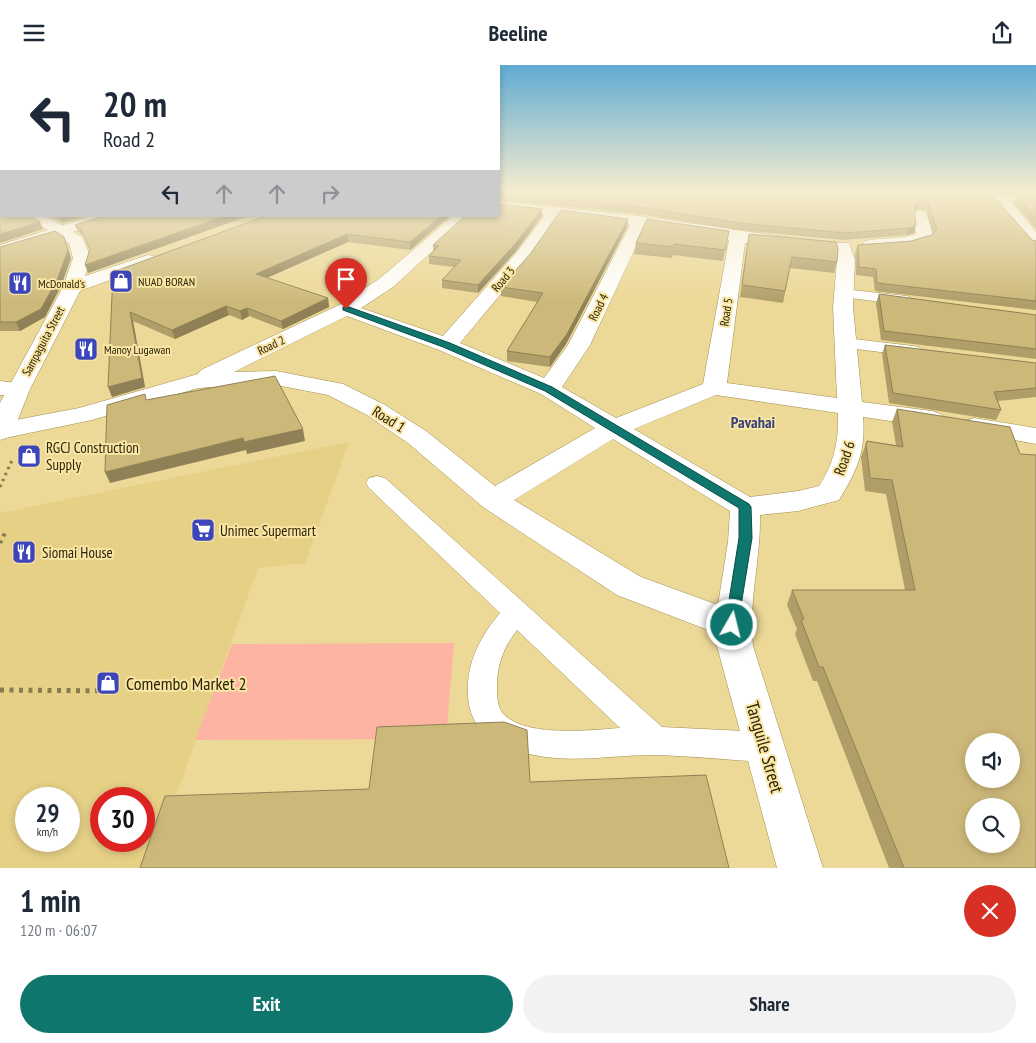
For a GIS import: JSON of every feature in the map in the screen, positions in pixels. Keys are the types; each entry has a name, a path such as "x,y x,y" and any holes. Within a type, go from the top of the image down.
{"street":[{"name":"Sampaguita Street","path":"0,431 9,389 72,287 82,258 76,241 56,229"},
{"path":"0,250 68,229"},
{"name":"Road 2","path":"196,381 346,309 386,283 448,229"},
{"name":"Road 3","path":"446,345 523,255 542,229"},
{"name":"Road 4","path":"549,389 579,345 636,229"},
{"path":"692,229 738,237 798,243"},
{"name":"Road 6","path":"745,507 798,501 829,493 843,471 852,435 843,293 846,261 834,247 909,241 925,236 924,229"},
{"path":"1025,229 1036,242"},
{"name":"Road 5","path":"714,388 738,237"},
{"path":"72,287 166,254"},
{"path":"346,309 446,345 549,389 745,507 745,538 732,625"},
{"name":"Road 1","path":"0,431 83,415 196,381 276,377 335,389 376,410 417,437 493,500 629,586 732,625"},
{"path":"493,500 613,428 714,388 851,406 1036,436"},
{"name":"Tanguile Street","path":"732,625 735,646 800,868"}],"lane":[{"path":"843,293 920,303"},
{"path":"846,343 932,353"},
{"path":"377,483 655,741"},
{"path":"516,612 490,648 485,664 483,690 485,710 495,725 520,737 555,745 655,741 764,747"}],"path":[{"path":"0,543 5,533"},
{"path":"0,690 122,691"}],"shaded area":[{"name":"Comembo Market 2","path":"349,442 305,563 258,568 150,868 0,868 0,513"},
{"path":"454,643 446,739 195,740 232,644"}],"building":[{"path":"0,229 15,229 0,234"},
{"path":"81,229 187,229 85,265 90,249"},
{"path":"229,229 425,229 410,242 347,234 256,274 328,298 281,321 247,308 240,311 226,306 172,330 130,312 142,378 108,387 113,272"},
{"path":"450,229 526,229 478,285 442,280 461,260 429,256 439,246 433,245"},
{"path":"547,229 622,229 567,334 550,357 507,351 543,293 501,287 531,253"},
{"path":"642,229 729,231 725,250 674,244 673,247 636,243"},
{"path":"808,229 890,229 845,233"},
{"path":"1023,229 1032,240 1036,241 1036,301 877,283 876,269 859,267 858,245 911,241 931,235 937,230"},
{"path":"55,231 64,237 68,250 58,278 41,309 16,322 0,322 0,247"},
{"path":"749,234 836,242 838,249 837,262 792,257 785,291 742,285"},
{"path":"879,294 1036,315 1036,349 884,331"},
{"path":"885,345 1036,363 1036,388 994,392 1001,410 893,393"},
{"path":"275,376 303,429 244,442 243,438 105,472 107,405 145,394 146,400"},
{"path":"897,409 1010,427 1020,454 1036,455 1036,868 904,868 823,667 819,667 801,620 804,619 792,590 915,590 892,480 870,478 867,441 903,447"},
{"path":"504,722 527,730 530,782 706,775 729,868 140,868 146,852 155,852 155,825 165,796 369,789 377,727"}],"place":[{"name":"NUAD BORAN","path":"121,281"},
{"name":"McDonald's","path":"20,283"},
{"name":"Manoy Lugawan","path":"86,349"},
{"name":"RGCJ Construction Supply","path":"29,456"},
{"name":"Unimec Supermart","path":"203,530"},
{"name":"Siomai House","path":"24,552"},
{"name":"Comembo Market 2","path":"108,683"}],"district":[{"name":"Pavahai","path":"753,422"}],"route":[{"path":"346,309 446,345 549,389 745,507 745,538 732,625"}]}
